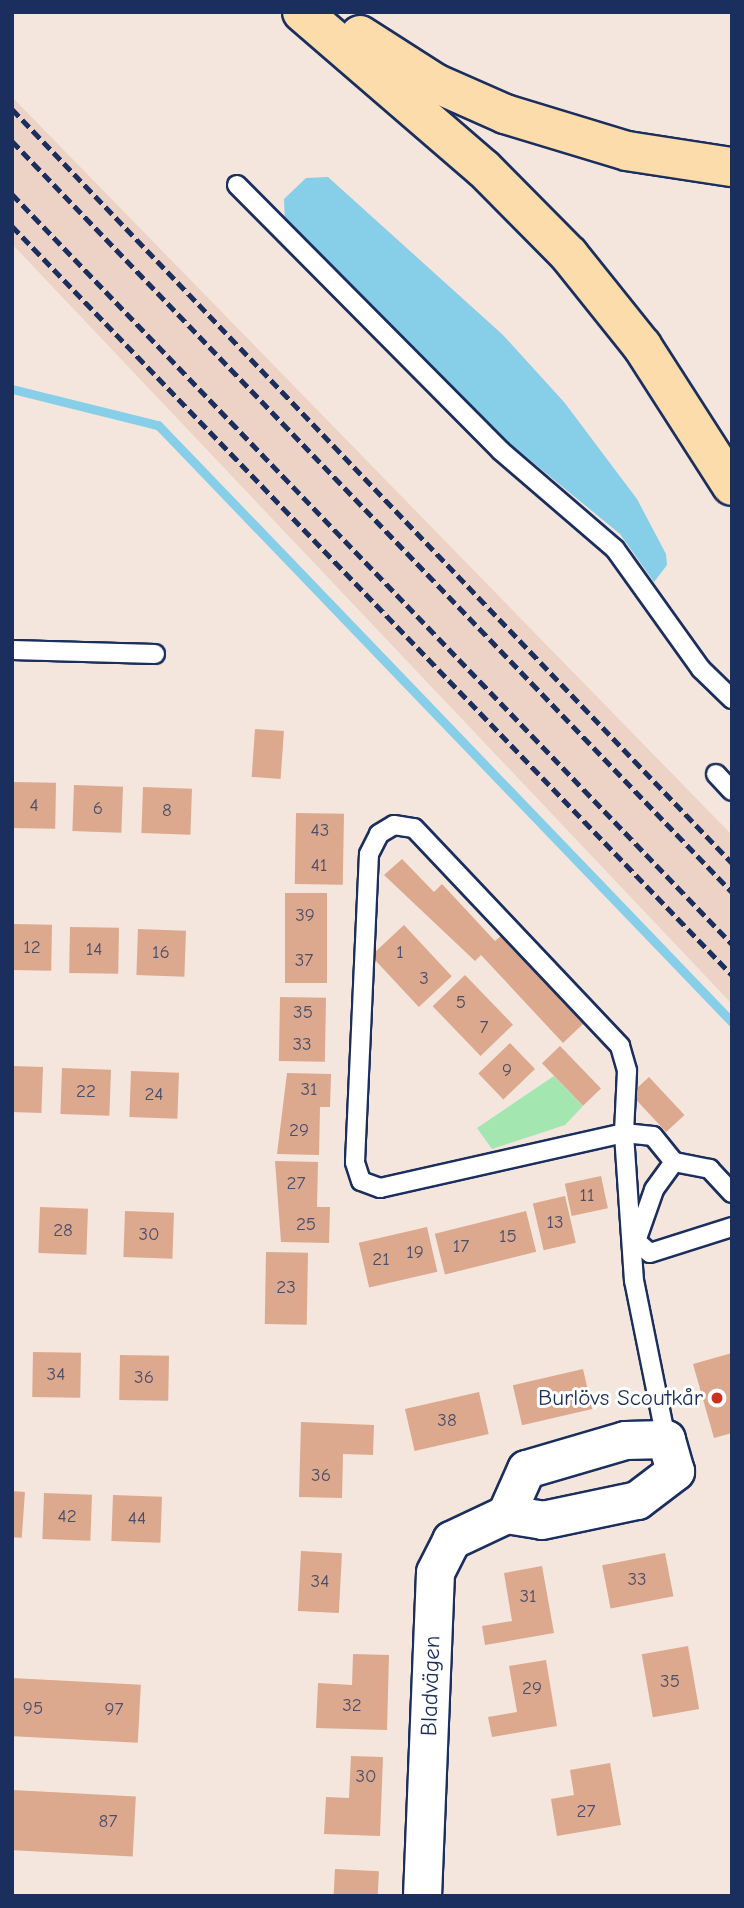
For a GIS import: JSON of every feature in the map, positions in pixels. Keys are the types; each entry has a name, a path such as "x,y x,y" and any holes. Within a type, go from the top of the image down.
{"highway":[{"path":"302,12 484,169 569,255 642,346 732,486"},
{"path":"326,12 435,83 505,114 627,151 732,167"}],"street":[{"path":"666,1439 676,1471 637,1500 542,1520 506,1514 526,1469 625,1440 666,1439"},
{"name":"Bladvägen","path":"422,1896 435,1572 451,1540 506,1514"}],"lane":[{"path":"237,186 501,451 615,549 701,669 732,699"},
{"path":"12,650 155,654"},
{"path":"716,774 732,791"},
{"path":"666,1439 634,1281 624,1133 627,1071 620,1046 414,828 394,825 379,834 369,854 359,1016 355,1162 361,1181 380,1188 624,1133 653,1136 674,1162 710,1169 732,1194"},
{"path":"674,1162 654,1190 636,1241 650,1254 732,1227"}],"shaded area":[{"path":"12,97 732,835 732,1004 12,244"}],"green space":[{"path":"554,1076 583,1106 565,1125 492,1149 477,1128"}],"water":[{"path":"328,177 503,335 564,402 637,499 666,554 667,565 654,582 620,534 503,438 285,226 284,199 306,178"}],"building":[{"path":"255,729 284,731 281,779 252,777"},
{"path":"12,782 56,783 55,829 12,828"},
{"path":"74,785 123,787 121,833 72,831"},
{"path":"143,787 192,789 190,835 141,833"},
{"path":"296,813 344,814 343,885 295,884"},
{"path":"402,859 434,892 442,884 495,941 501,936 584,1023 563,1043 481,955 475,961 384,875"},
{"path":"285,893 327,893 327,983 285,983"},
{"path":"12,924 52,925 51,971 12,970"},
{"path":"404,925 452,976 419,1007 371,956"},
{"path":"70,927 119,928 118,974 69,973"},
{"path":"138,929 186,931 184,977 136,975"},
{"path":"465,975 513,1025 481,1056 433,1006"},
{"path":"280,997 326,998 325,1062 279,1061"},
{"path":"510,1043 535,1069 503,1099 478,1074"},
{"path":"560,1046 601,1088 583,1106 542,1063"},
{"path":"12,1066 43,1067 41,1113 12,1112"},
{"path":"62,1068 111,1070 109,1116 60,1114"},
{"path":"131,1071 179,1073 177,1119 129,1117"},
{"path":"287,1073 331,1074 330,1107 320,1107 319,1155 277,1154"},
{"path":"649,1077 684,1115 666,1132 631,1094"},
{"path":"275,1161 318,1162 317,1207 330,1207 329,1243 281,1242"},
{"path":"601,1176 608,1208 572,1216 565,1184"},
{"path":"565,1196 576,1243 544,1250 533,1203"},
{"path":"40,1207 88,1209 86,1255 38,1253"},
{"path":"125,1211 174,1213 172,1259 123,1257"},
{"path":"526,1211 536,1252 445,1274 435,1234"},
{"path":"427,1227 437,1272 369,1288 359,1243"},
{"path":"266,1252 308,1253 307,1325 265,1324"},
{"path":"33,1352 81,1353 80,1398 32,1397"},
{"name":"Burlövs Scoutkår","path":"732,1353 732,1433 714,1438 693,1364"},
{"path":"120,1355 169,1356 168,1401 119,1400"},
{"path":"583,1369 592,1409 522,1425 513,1385"},
{"path":"479,1392 489,1434 415,1451 405,1409"},
{"path":"301,1422 374,1425 373,1455 343,1454 342,1498 299,1497"},
{"path":"12,1491 25,1492 22,1538 12,1537"},
{"path":"44,1493 92,1495 90,1541 42,1539"},
{"path":"113,1495 162,1497 160,1543 111,1541"},
{"path":"301,1551 342,1553 339,1613 298,1611"},
{"path":"665,1553 673,1596 611,1608 602,1565"},
{"path":"542,1566 554,1633 485,1645 482,1626 512,1621 504,1573"},
{"path":"688,1646 699,1709 653,1717 642,1654"},
{"path":"353,1654 389,1655 387,1730 316,1728 318,1683 352,1685"},
{"path":"546,1660 557,1726 492,1737 488,1717 517,1712 509,1666"},
{"path":"12,1678 141,1685 138,1743 12,1736"},
{"path":"351,1756 383,1757 380,1836 324,1834 326,1797 349,1798"},
{"path":"610,1763 621,1825 557,1836 551,1799 574,1795 570,1770"},
{"path":"12,1790 136,1796 133,1856 12,1850"},
{"path":"335,1869 379,1871 378,1896 334,1896"}],"waterway":[{"path":"12,389 158,425 732,1022"}],"railway":[{"path":"12,109 732,863"},
{"path":"12,141 732,892"},
{"path":"12,194 732,944"},
{"path":"12,226 732,975"}],"place":[{"name":"Burlövs Scoutkår","path":"717,1398"}]}
